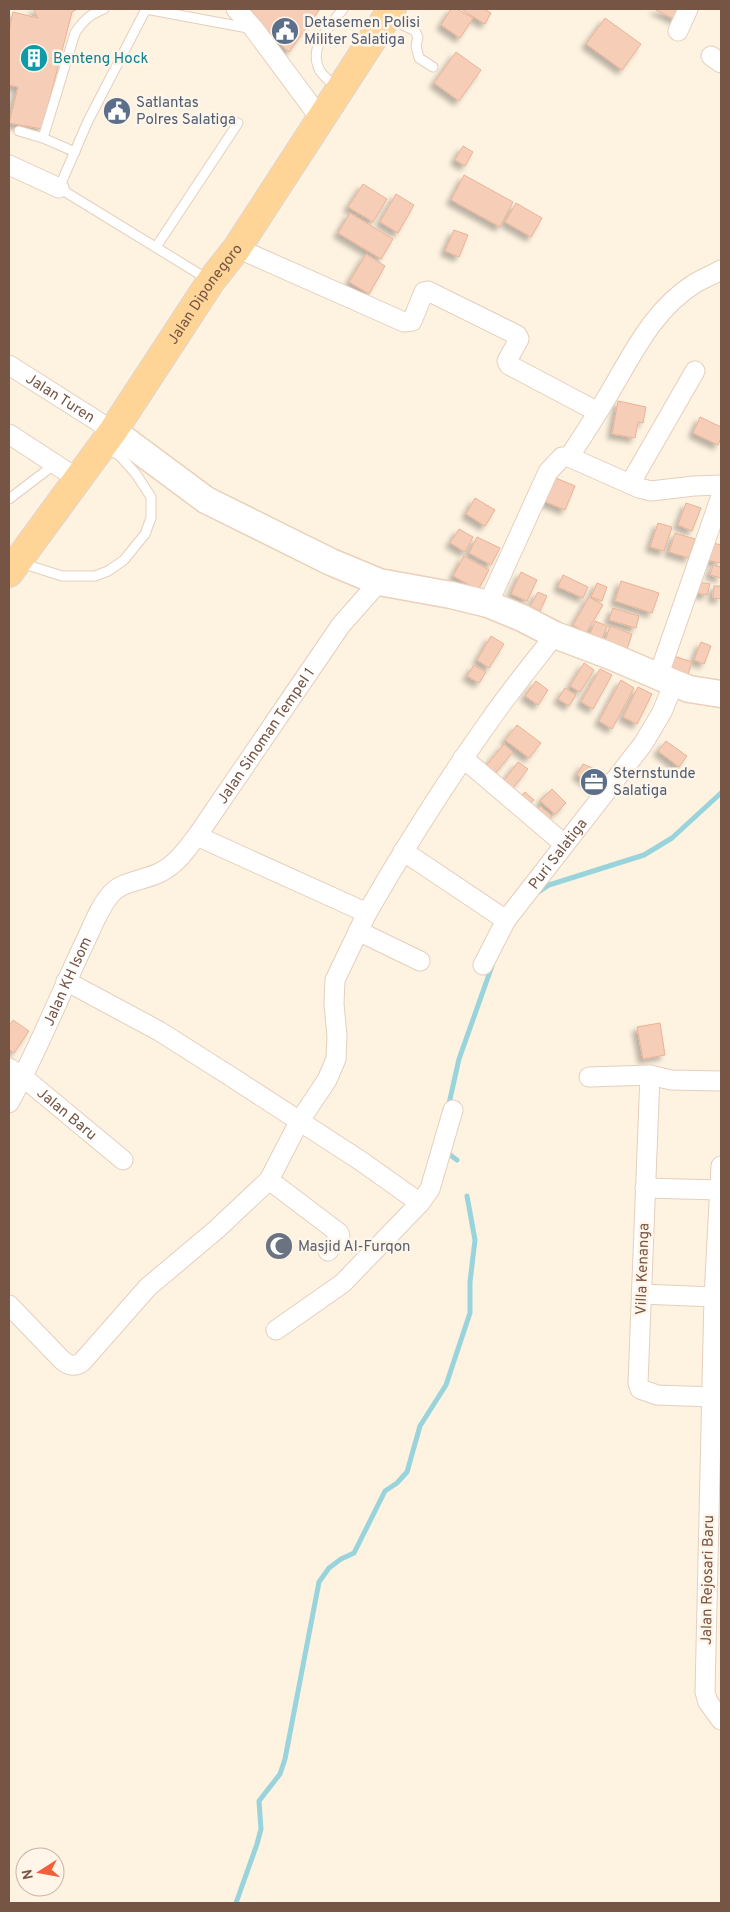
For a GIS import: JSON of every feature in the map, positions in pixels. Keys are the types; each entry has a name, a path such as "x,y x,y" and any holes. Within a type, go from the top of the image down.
{"main road":[{"name":"Jalan Diponegoro","path":"14,568 107,438 211,281 236,248 390,13"}],"street":[{"path":"236,9 254,28 320,118"},
{"path":"678,31 688,9"},
{"path":"9,165 59,188"},
{"path":"236,248 404,322 412,322 424,292 428,291 517,335 519,339 507,361 509,365 598,412"},
{"path":"569,457 598,412 638,342 666,308 694,284 721,270"},
{"name":"Jalan Turen","path":"9,365 107,438"},
{"path":"630,484 695,371"},
{"path":"9,434 78,479"},
{"path":"107,438 206,500 331,562 379,582 488,604 522,618 554,635 689,689 721,694"},
{"path":"488,604 548,472 562,457 569,457 639,488 651,491 721,485"},
{"name":"Puri Salatiga","path":"483,965 506,920 654,728 666,680 721,496"},
{"name":"Jalan Sinoman Tempel 1","path":"145,879 161,872 176,862 197,836 340,625 379,582"},
{"path":"9,1305 62,1360 67,1364 78,1365 148,1287 217,1229 269,1180 299,1122 327,1080 336,1059 335,980 367,913 404,850 463,758 554,635"},
{"path":"463,758 564,844"},
{"path":"197,836 367,913"},
{"path":"404,850 506,920"},
{"name":"Jalan KH Isom","path":"9,1102 16,1072 66,981 111,893 127,884 145,879"},
{"path":"358,931 420,960"},
{"path":"66,981 159,1031 420,1198"},
{"name":"Jalan Baru","path":"16,1072 123,1160"},
{"path":"589,1077 650,1075 671,1080 721,1082"},
{"name":"Villa Kenanga","path":"650,1075 638,1383 640,1388 656,1395 712,1396"},
{"path":"276,1330 342,1283 420,1198 444,1145 453,1110"},
{"name":"Jalan Rejosari Baru","path":"721,1166 714,1297 712,1396 715,1470 705,1692 708,1702 721,1720"},
{"path":"269,1180 338,1233 340,1237 328,1251"},
{"path":"646,1188 720,1190"},
{"path":"641,1294 714,1297"}],"lane":[{"path":"43,138 75,33 84,21 104,9"},
{"path":"211,281 59,188 88,121 146,9 254,28"},
{"path":"339,90 320,72 316,59 318,41 343,9"},
{"path":"390,13 415,31 418,37 416,46 419,58 433,67"},
{"path":"156,248 238,123"},
{"path":"19,131 43,138 75,152"},
{"path":"14,568 62,576 96,576 108,571 124,560 145,534 151,518 151,497 136,474 107,438"},
{"path":"9,499 55,464"}],"building":[{"name":"Benteng Hock","path":"33,9 77,9 72,12 42,129 9,123 18,87 9,85 9,31 13,12 38,18"},
{"name":"Detasemen Polisi Militer Salatiga","path":"243,9 320,9 289,52"},
{"path":"451,9 457,9 473,18 460,38 441,25"},
{"path":"461,9 484,9 491,13 485,24"},
{"path":"654,9 681,9 676,20"},
{"path":"605,18 641,44 622,70 586,44"},
{"path":"456,52 481,70 459,101 434,83"},
{"path":"463,146 473,152 465,166 455,160"},
{"path":"464,175 513,202 500,227 451,200"},
{"path":"363,184 387,199 373,222 348,207"},
{"path":"396,194 414,205 398,233 380,222"},
{"path":"516,203 542,218 531,237 505,222"},
{"path":"350,213 393,239 381,259 338,233"},
{"path":"454,230 468,235 459,257 445,251"},
{"path":"366,254 385,266 369,294 349,282"},
{"path":"618,401 646,407 643,423 638,422 635,438 612,434"},
{"path":"700,417 721,427 721,438 718,445 693,433"},
{"path":"551,476 575,486 565,510 541,500"},
{"path":"475,498 495,510 485,526 466,514"},
{"path":"686,503 701,508 692,531 678,525"},
{"path":"658,523 672,527 664,551 650,547"},
{"path":"459,529 473,537 465,552 450,543"},
{"path":"675,533 695,539 689,558 669,552"},
{"path":"477,537 500,548 491,565 469,553"},
{"path":"706,541 721,545 721,563 702,559"},
{"path":"464,556 489,570 478,590 453,576"},
{"path":"713,565 721,567 721,578 710,575"},
{"path":"521,572 537,580 527,601 511,594"},
{"path":"563,575 588,587 583,598 558,587"},
{"path":"621,581 659,593 652,613 615,601"},
{"path":"693,581 710,584 707,595 691,592"},
{"path":"597,583 607,587 602,601 591,597"},
{"path":"714,586 721,586 721,599 713,598"},
{"path":"538,592 547,596 540,611 530,606"},
{"path":"589,597 603,605 586,633 573,625"},
{"path":"613,608 639,616 636,628 609,620"},
{"path":"595,621 607,626 599,646 587,642"},
{"path":"610,626 632,634 625,655 603,647"},
{"path":"491,636 504,644 489,668 477,660"},
{"path":"701,642 711,646 704,664 694,660"},
{"path":"671,655 692,662 687,677 666,670"},
{"path":"584,663 594,670 580,692 570,686"},
{"path":"474,665 486,672 479,683 467,676"},
{"path":"600,669 612,675 593,709 581,702"},
{"path":"621,680 634,688 612,729 599,721"},
{"path":"536,681 548,690 538,705 525,696"},
{"path":"638,687 652,694 637,724 623,717"},
{"path":"565,688 576,695 569,706 558,699"},
{"path":"517,725 541,743 529,758 505,740"},
{"path":"666,741 687,756 679,767 658,751"},
{"path":"504,744 513,752 493,776 484,768"},
{"path":"518,762 528,769 510,792 501,784"},
{"name":"Sternstunde Salatiga","path":"583,764 609,775 595,788 577,775"},
{"path":"552,789 566,803 555,814 540,801"},
{"path":"525,792 534,800 526,808 518,800"},
{"path":"540,806 552,816 546,824 534,814"},
{"path":"13,1020 29,1031 14,1053 9,1049 9,1026"},
{"path":"660,1023 665,1055 643,1059 637,1027"}],"waterway":[{"path":"537,893 549,885 644,855 672,838 721,793"},
{"path":"448,1108 459,1059 492,966"},
{"path":"446,1152 457,1160"},
{"path":"236,1903 261,1829 259,1801 280,1774 285,1759 319,1582 329,1568 341,1559 354,1553 385,1491 397,1483 407,1472 420,1426 446,1385 470,1313 470,1282 475,1240 467,1196"}],"place":[{"name":"Detasemen Polisi Militer Salatiga","path":"285,31"},
{"name":"Benteng Hock","path":"34,58"},
{"name":"Satlantas Polres Salatiga","path":"117,111"},
{"name":"Sternstunde Salatiga","path":"594,782"},
{"name":"Masjid Al-Furqon","path":"279,1246"}]}
